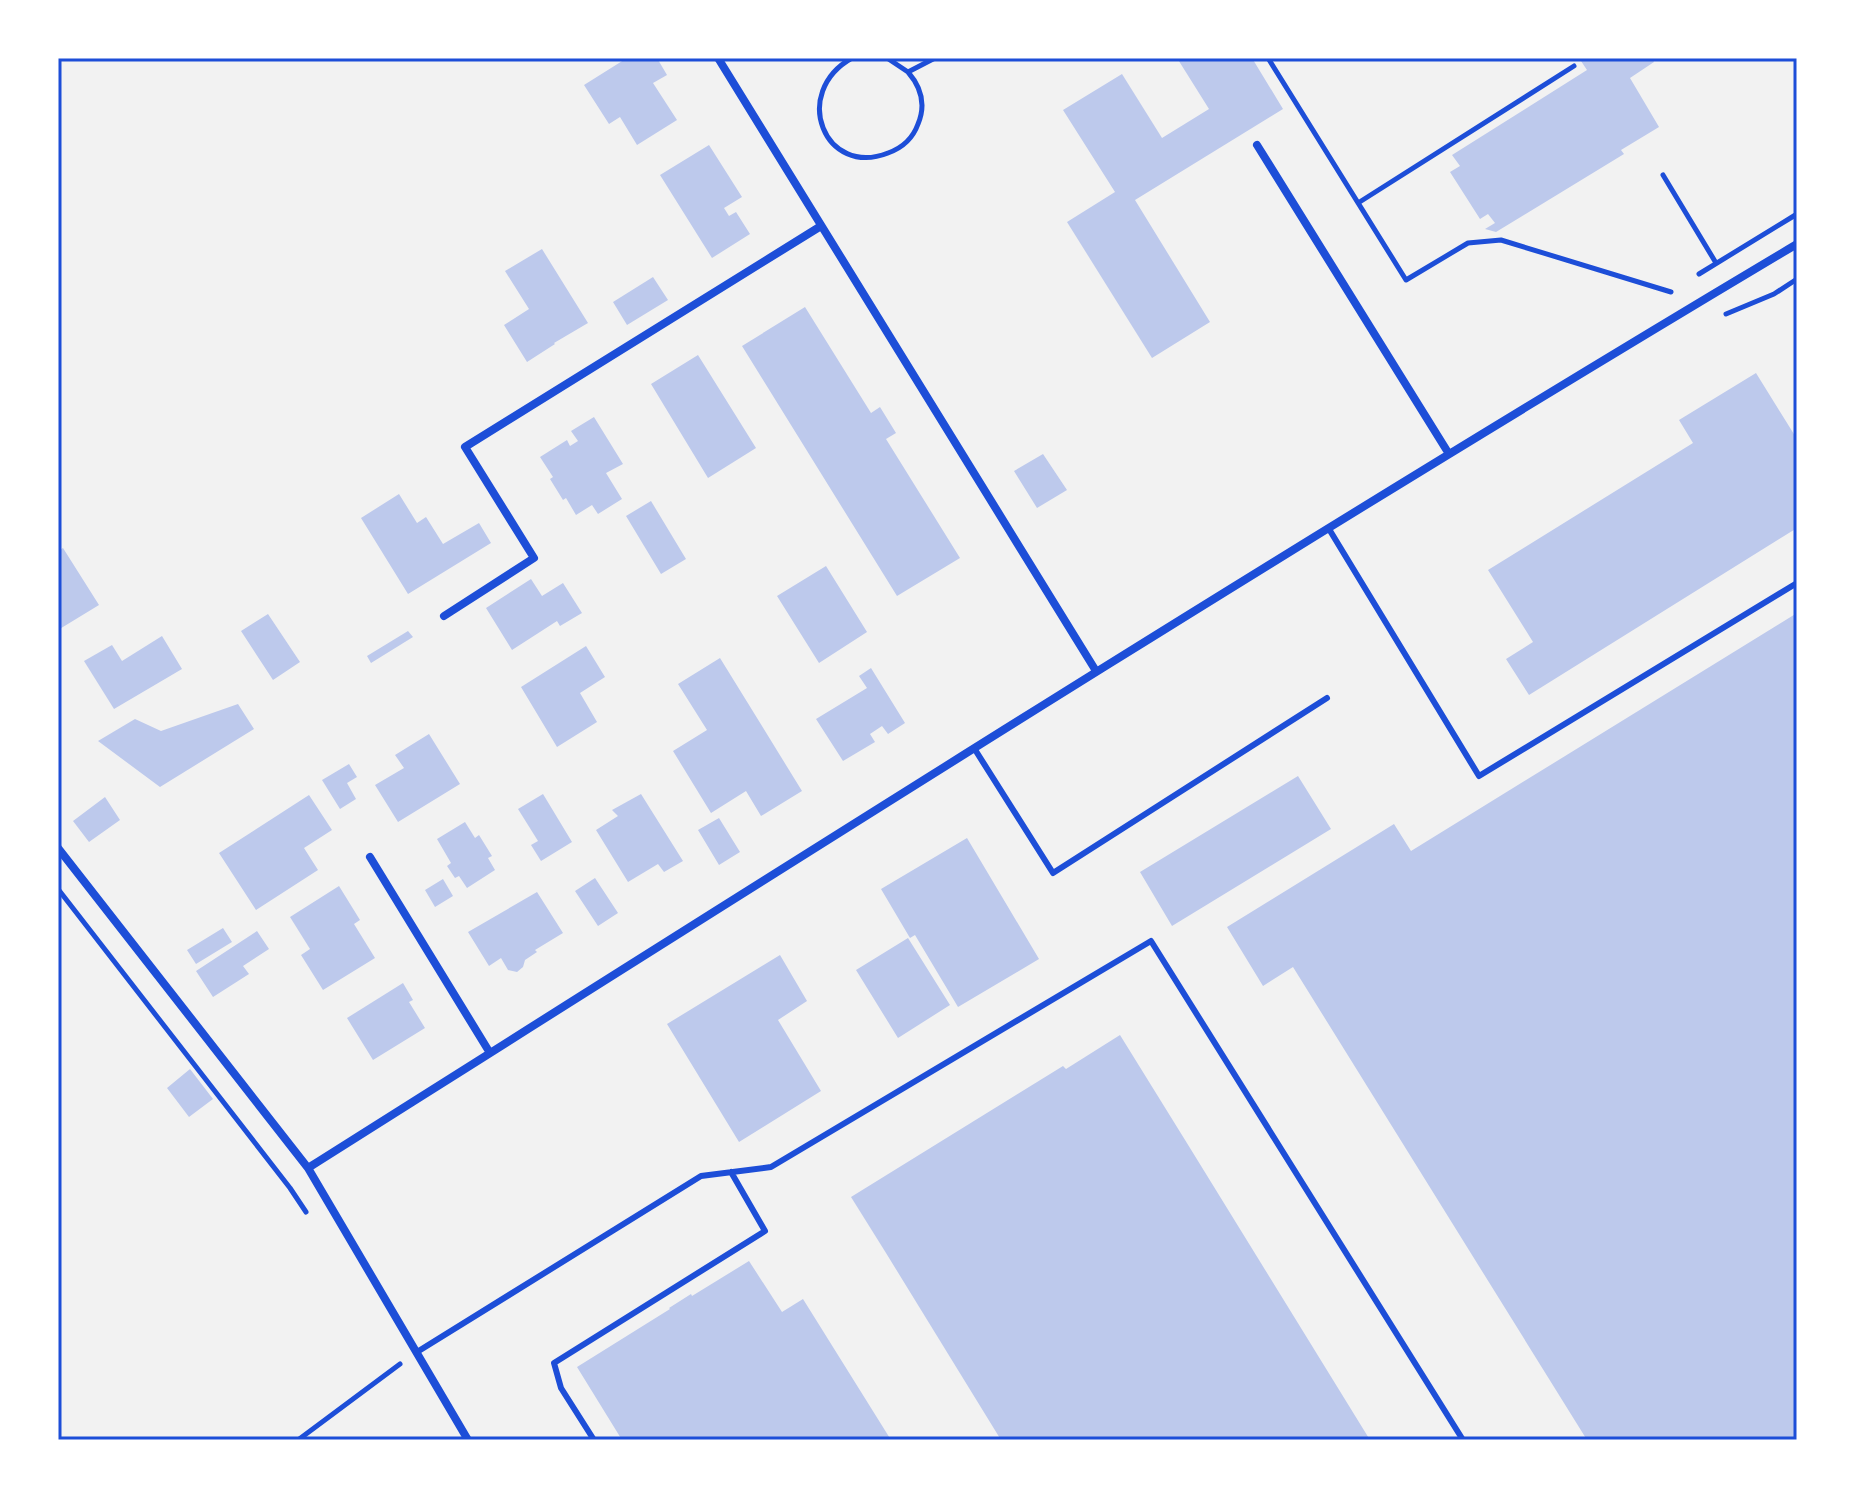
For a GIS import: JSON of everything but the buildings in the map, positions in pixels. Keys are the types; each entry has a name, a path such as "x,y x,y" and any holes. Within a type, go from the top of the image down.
{"street":[{"path":"718,58 1096,671"},
{"path":"1257,145 1449,454"},
{"path":"444,616 534,558 465,447 821,226"},
{"path":"308,1168 1096,671 1797,244"},
{"path":"58,848 308,1168 468,1440"},
{"path":"370,857 490,1053"}],"lane":[{"path":"1329,529 1479,776 1797,583"},
{"path":"974,748 1053,873 1327,698"},
{"path":"417,1352 701,1176 771,1167 1151,941 1463,1440"},
{"path":"594,1440 561,1388 554,1363 765,1231 731,1172"}],"path":[{"path":"852,58 832,72 818,102 818,113 827,137 855,157 867,158 899,148 914,133 922,113 920,90 908,72 887,58"},
{"path":"908,72 935,58"},
{"path":"1268,58 1406,280 1468,243 1501,240 1671,292"},
{"path":"1358,203 1574,66"},
{"path":"1663,175 1716,263"},
{"path":"58,889 290,1188 312,1222"},
{"path":"298,1440 417,1352"}]}
